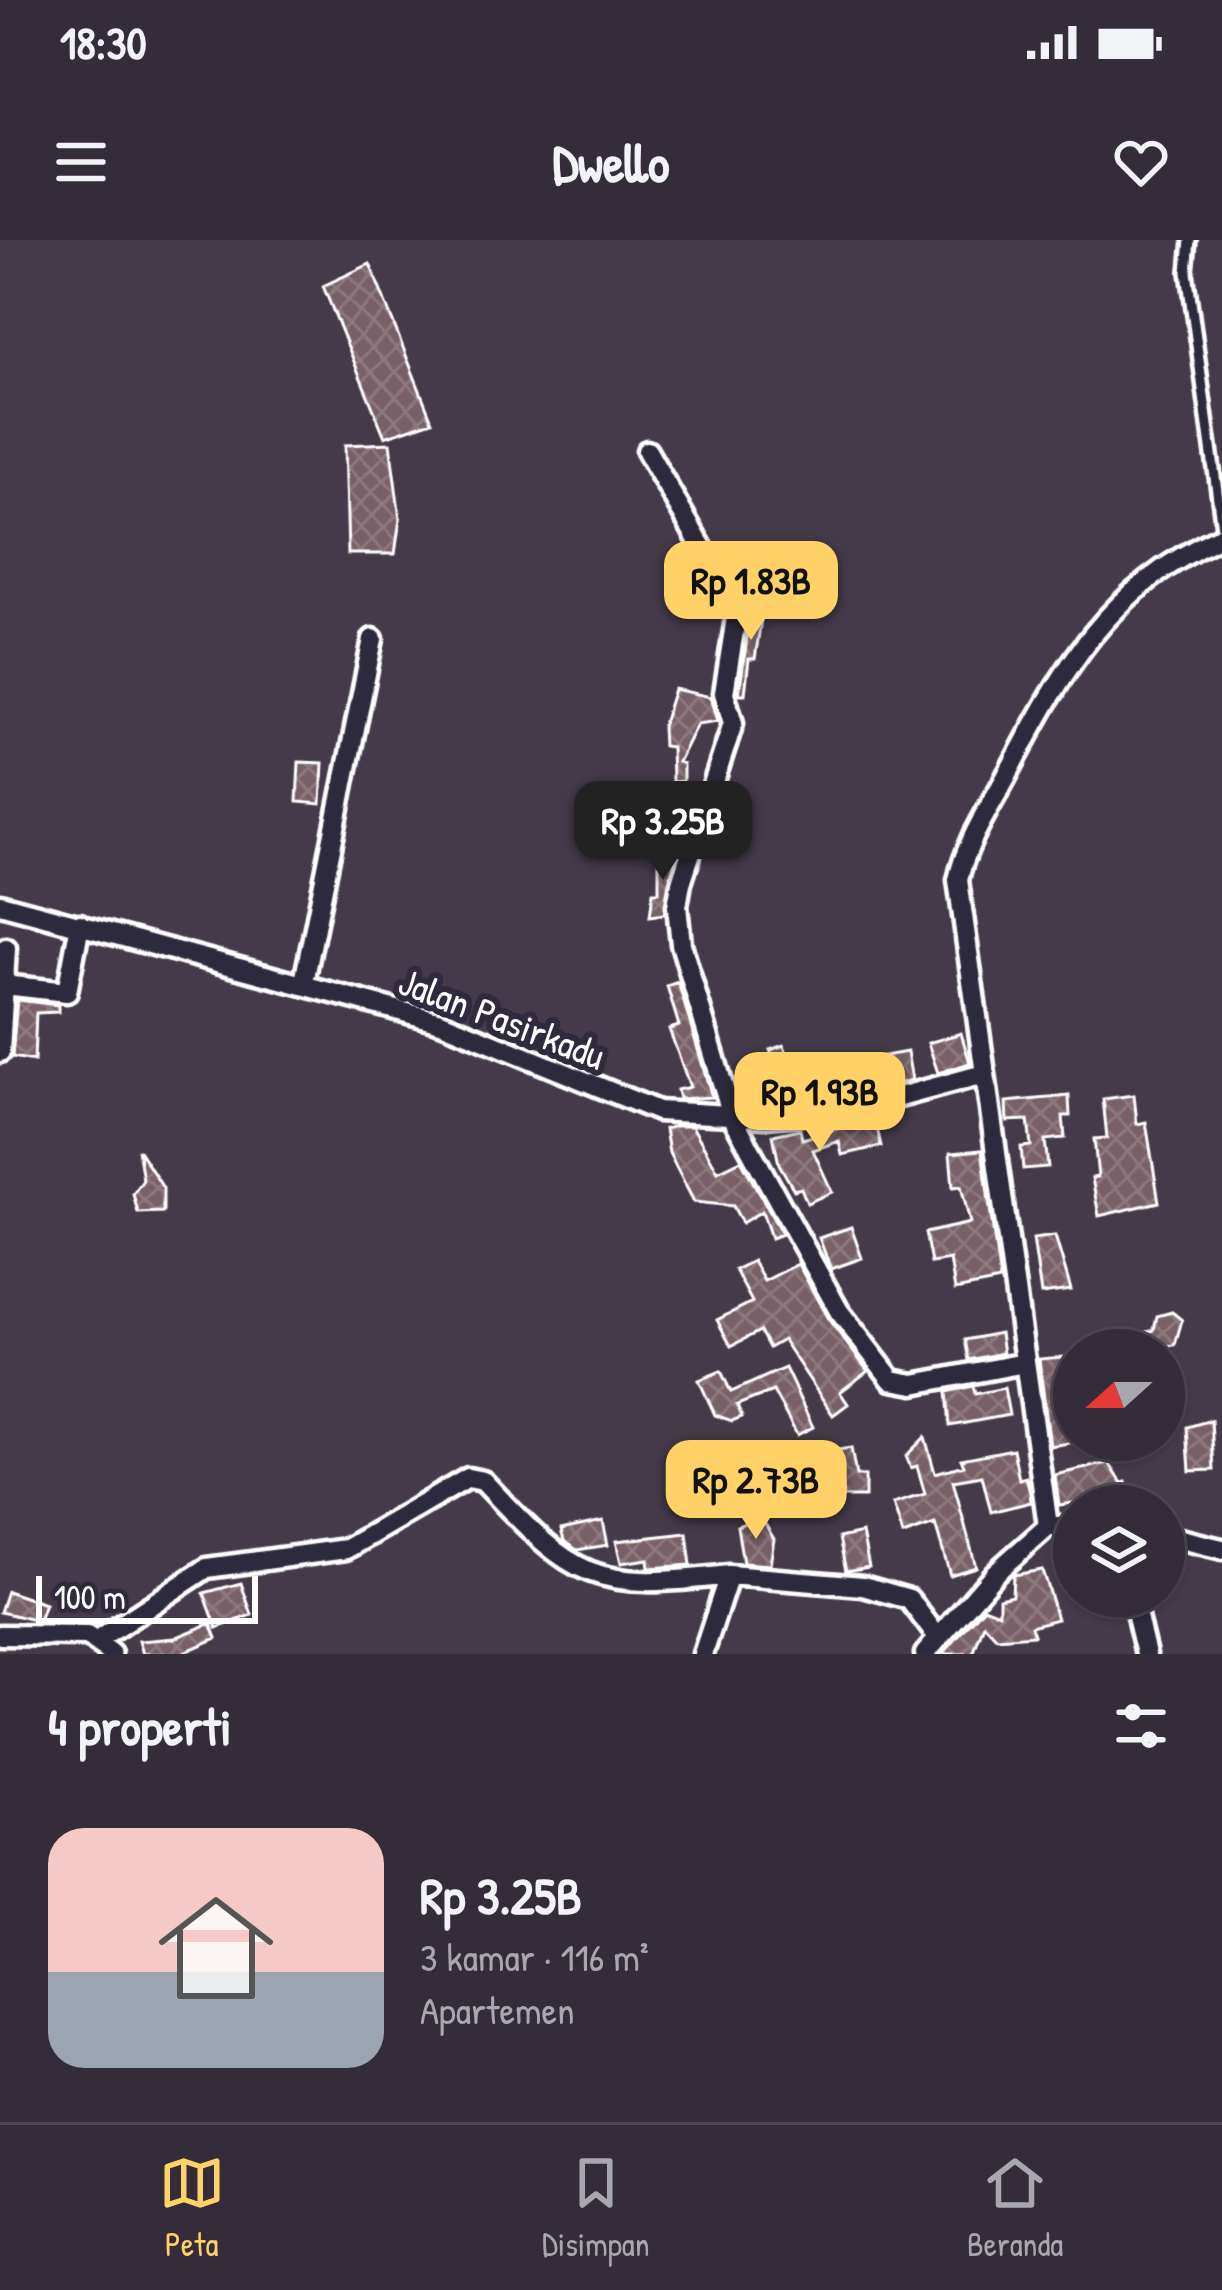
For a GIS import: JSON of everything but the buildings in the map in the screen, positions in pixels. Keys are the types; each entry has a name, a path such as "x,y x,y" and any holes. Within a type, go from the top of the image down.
{"street":[{"path":"647,452 711,563 736,584 741,599 724,693 733,723 677,905 680,944 732,1116 839,1311 892,1380 914,1384 1025,1364"},
{"path":"1048,1526 960,905 962,861 1052,687 1086,637 1150,576 1222,532"},
{"path":"304,982 374,639"},
{"name":"Jalan Pasirkadu","path":"0,904 441,1022 658,1111 732,1116 853,1110 984,1074"},
{"path":"4,985 67,992 80,924"},
{"path":"1,1052 6,949"},
{"path":"0,1635 105,1647 207,1568 346,1549 468,1478 483,1481 548,1548 594,1574 645,1585 729,1575 863,1586 909,1600 936,1635"},
{"path":"926,1654 936,1635 1053,1526"},
{"path":"1185,1540 1222,1550"},
{"path":"703,1654 729,1575"},
{"path":"1137,1617 1146,1654"}],"lane":[{"path":"1190,240 1186,272 1222,532"}]}
